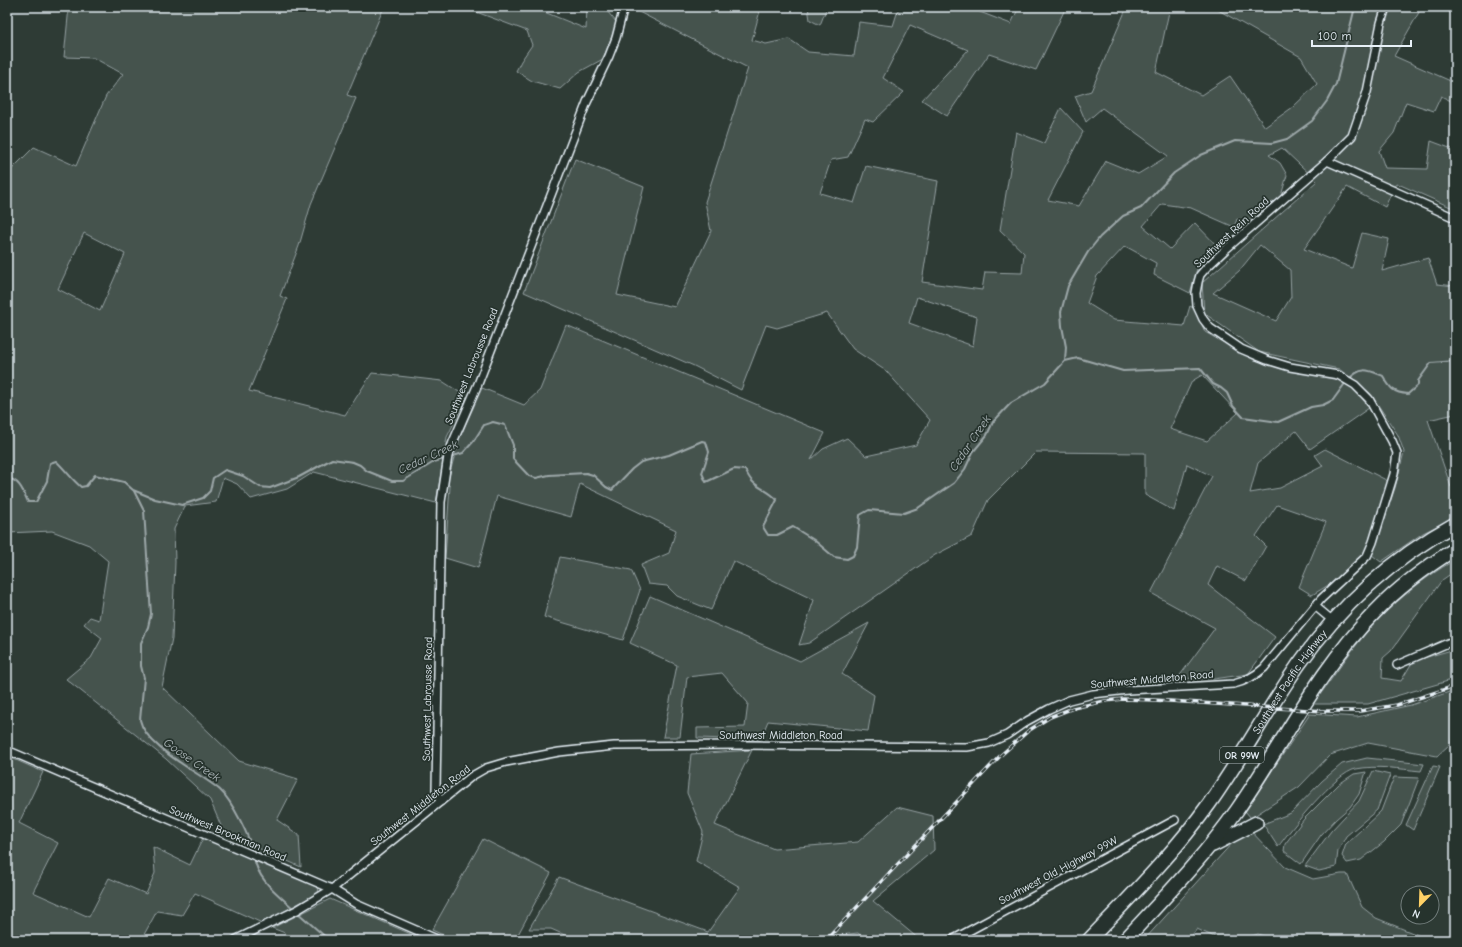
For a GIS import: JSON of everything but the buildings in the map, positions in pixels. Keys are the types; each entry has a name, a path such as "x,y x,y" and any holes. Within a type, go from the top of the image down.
{"highway":[{"name":"Southwest Pacific Highway","path":"1089,940 1155,871 1192,826 1218,791 1299,665 1332,621 1362,591 1395,563 1455,524"},
{"name":"OR 99W","path":"1125,940 1182,878 1237,810 1317,684 1357,631 1381,606 1405,585 1425,569 1455,549"},
{"path":"1208,847 1256,823"}],"street":[{"name":"Southwest Labrousse Road","path":"440,802 436,789 441,502 448,456 478,384 588,102 609,56 616,38 624,7"},
{"name":"Southwest Rein Road","path":"1315,606 1367,556 1373,542 1396,463 1397,453 1369,399 1362,390 1347,379 1326,372 1290,368 1268,360 1241,349 1210,328 1203,319 1196,300 1198,282 1200,276 1206,268 1348,141 1355,130 1367,92 1381,23 1386,7"},
{"path":"1327,161 1455,218"},
{"path":"1315,606 1332,621"},
{"name":"Southwest Middleton Road","path":"235,940 297,910 332,889 472,776 486,768 506,762 587,748 614,746 742,745 967,747 989,743 1007,735 1027,721 1050,708 1069,700 1093,694 1128,690 1228,684 1246,681 1255,676 1264,668 1315,606"},
{"path":"1397,665 1455,640"},
{"name":"Southwest Brookman Road","path":"7,750 332,889 356,904 439,940"},
{"name":"Southwest Old Highway 99W","path":"952,940 1175,820"}],"shaded area":[{"path":"69,7 384,7 347,95 356,98 311,204 299,246 280,296 287,299 249,391 345,415 372,373 442,381 467,397 447,437 436,503 314,472 287,489 251,499 237,484 223,478 216,502 185,506 174,529 175,562 172,638 162,687 239,761 298,779 277,820 299,835 301,867 224,833 210,800 166,759 66,679 91,658 102,638 84,624 90,617 99,620 108,561 89,545 52,531 7,533 7,375 10,373 7,371 7,174 34,147 76,166 106,96 123,74 94,58 64,57","holes":["84,233 125,254 100,311 58,289"]},
{"path":"463,7 532,7 586,29 587,7 607,7 607,11 617,23 603,59 579,72 560,89 532,81 516,71 532,45 527,31"},
{"path":"632,7 761,7 752,40 766,44 789,39 808,52 854,56 859,22 893,26 899,7 967,7 1011,24 1019,7 1066,7 1036,70 989,54 947,116 922,100 968,50 910,25 883,78 904,92 873,122 865,119 848,157 831,160 820,193 854,203 866,166 938,181 922,282 982,290 985,272 1022,273 1024,253 1000,230 1016,132 1044,143 1061,108 1083,132 1048,200 1079,206 1106,161 1138,174 1168,156 1102,108 1086,122 1075,96 1091,91 1127,7 1170,7 1156,72 1201,95 1230,76 1265,127 1293,107 1317,84 1301,57 1213,7 1422,7 1394,56 1455,83 1455,103 1441,96 1434,111 1406,102 1394,133 1379,151 1385,168 1427,169 1431,141 1455,150 1455,209 1396,183 1385,207 1347,187 1304,249 1352,268 1362,233 1389,239 1382,271 1428,258 1437,284 1455,286 1455,414 1428,420 1451,487 1455,487 1455,517 1423,533 1381,562 1372,555 1395,488 1404,452 1398,435 1370,393 1339,369 1259,352 1204,313 1202,283 1317,181 1282,148 1269,155 1280,163 1287,175 1281,196 1245,223 1237,219 1234,227 1191,208 1162,204 1143,226 1170,249 1195,223 1220,249 1197,269 1190,293 1154,275 1156,263 1125,246 1097,276 1087,303 1114,320 1184,326 1190,306 1195,309 1205,332 1254,360 1338,378 1356,390 1369,408 1310,449 1296,431 1258,463 1250,493 1280,488 1323,466 1315,455 1325,449 1388,481 1365,555 1340,578 1312,595 1299,587 1326,522 1277,505 1256,536 1266,546 1246,581 1217,566 1208,585 1275,637 1248,674 1214,679 1178,678 1215,628 1151,593 1212,476 1187,464 1174,511 1145,495 1145,453 1036,452 988,500 972,536 935,555 809,643 799,645 814,600 733,561 711,610 677,596 667,586 648,584 641,565 669,553 676,530 580,484 571,517 497,496 478,568 445,558 450,486 447,484 459,439 482,388 524,405 540,390 566,325 825,433 811,460 823,449 847,438 866,456 916,445 930,420 886,371 853,349 827,313 777,328 766,325 741,390 694,366 524,292 575,159 644,187 617,295 675,307 711,231 705,202 748,68 633,9","holes":["1260,245 1290,270 1291,297 1276,321 1213,293 1239,271","917,297 977,317 973,346 909,323","1202,375 1238,413 1207,441 1170,429 1192,381"]},
{"path":"808,7 827,7 820,25 810,20"},
{"path":"560,557 631,570 640,590 623,640 544,617"},
{"path":"1455,560 1455,571 1442,580 1391,651 1383,658 1382,678 1401,681 1413,661 1455,649 1455,679 1368,704 1313,704 1352,650 1396,602 1431,575"},
{"path":"650,596 800,661 869,623 842,674 874,695 868,731 768,721 760,740 697,738 697,728 745,727 748,703 722,673 687,677 680,737 663,737 677,665 630,643"},
{"path":"1455,690 1455,732 1450,744 1437,756 1368,743 1330,755 1299,787 1251,818 1245,811 1310,714 1357,717 1411,705"},
{"path":"752,750 715,825 774,849 858,842 897,807 933,816 934,850 873,901 920,940 866,940 858,933 840,935 837,940 576,940 551,929 529,929 559,877 708,932 740,887 696,861 703,832 687,793 691,754"},
{"path":"7,756 43,772 19,823 58,843 33,892 89,917 109,878 146,894 155,873 153,847 190,865 203,838 319,887 318,893 262,923 195,893 182,915 157,911 141,940 7,940"},
{"path":"1367,758 1424,764 1421,771 1372,767 1356,769 1347,773 1337,780 1314,803 1278,847 1263,824 1291,813 1322,781 1342,764"},
{"path":"1433,766 1440,767 1413,830 1406,825"},
{"path":"1373,771 1390,775 1377,810 1346,836 1338,851 1336,867 1319,871 1305,866 1331,831 1359,801"},
{"path":"1366,772 1359,794 1350,807 1321,835 1301,864 1284,851 1285,844 1304,819 1339,784 1354,774"},
{"path":"1394,777 1419,778 1401,825 1384,842 1361,860 1347,863 1342,856 1346,844 1381,811"},
{"path":"1250,830 1285,867 1313,879 1347,874 1362,907 1376,918 1430,940 1275,940 1258,934 1240,940 1221,940 1197,929 1188,940 1144,940 1234,841"},
{"path":"483,839 551,873 515,940 454,940 432,930"},
{"path":"330,899 420,938 420,940 289,940 285,933 272,928"}],"waterway":[{"path":"1065,361 1066,347 1061,312 1068,286 1088,252 1100,237 1123,216 1141,208 1174,173 1201,155 1235,141 1272,143 1287,139 1312,121 1327,101 1336,84 1355,7"},
{"name":"Cedar Creek","path":"7,478 18,484 23,490 28,502 36,502 47,481 50,463 56,461 81,487 86,486 95,475 124,482 133,490 155,499 182,505 203,498 210,491 213,478 225,470 243,476 260,487 270,488 299,477 332,459 353,462 360,465 367,471 392,481 403,481 434,462 463,453 473,442 484,425 493,422 505,425 513,445 513,459 529,476 536,478 549,475 586,473 593,475 606,487 612,490 632,469 641,462 669,455 702,441 706,442 709,452 702,473 706,482 734,469 745,470 755,484 771,494 777,500 763,527 768,535 777,535 793,527 814,540 834,557 847,559 853,556 857,547 860,515 869,510 904,513 918,508 954,483 965,469 973,452 987,435 993,422 1011,403 1045,383 1065,361 1078,358 1123,371 1200,368 1213,384 1227,393 1233,406 1243,417 1278,422 1311,407 1323,405 1333,400 1346,382"},
{"name":"Cedar Creek","path":"1349,379 1357,372 1365,370 1369,371 1383,376 1390,387 1395,391 1408,394 1418,385 1418,381 1431,363 1455,361"},
{"name":"Goose Creek","path":"134,491 144,511 151,614 148,627 141,643 141,666 144,678 140,720 144,730 162,750 211,783 225,795 240,820 253,853"},
{"name":"Goose Creek","path":"254,857 256,865 264,880 294,909"},
{"name":"Goose Creek","path":"297,912 329,940"}],"railway":[{"path":"826,940 1001,755 1028,731 1050,717 1073,708 1105,701 1123,699 1324,711 1360,711 1397,705 1455,686"}]}
